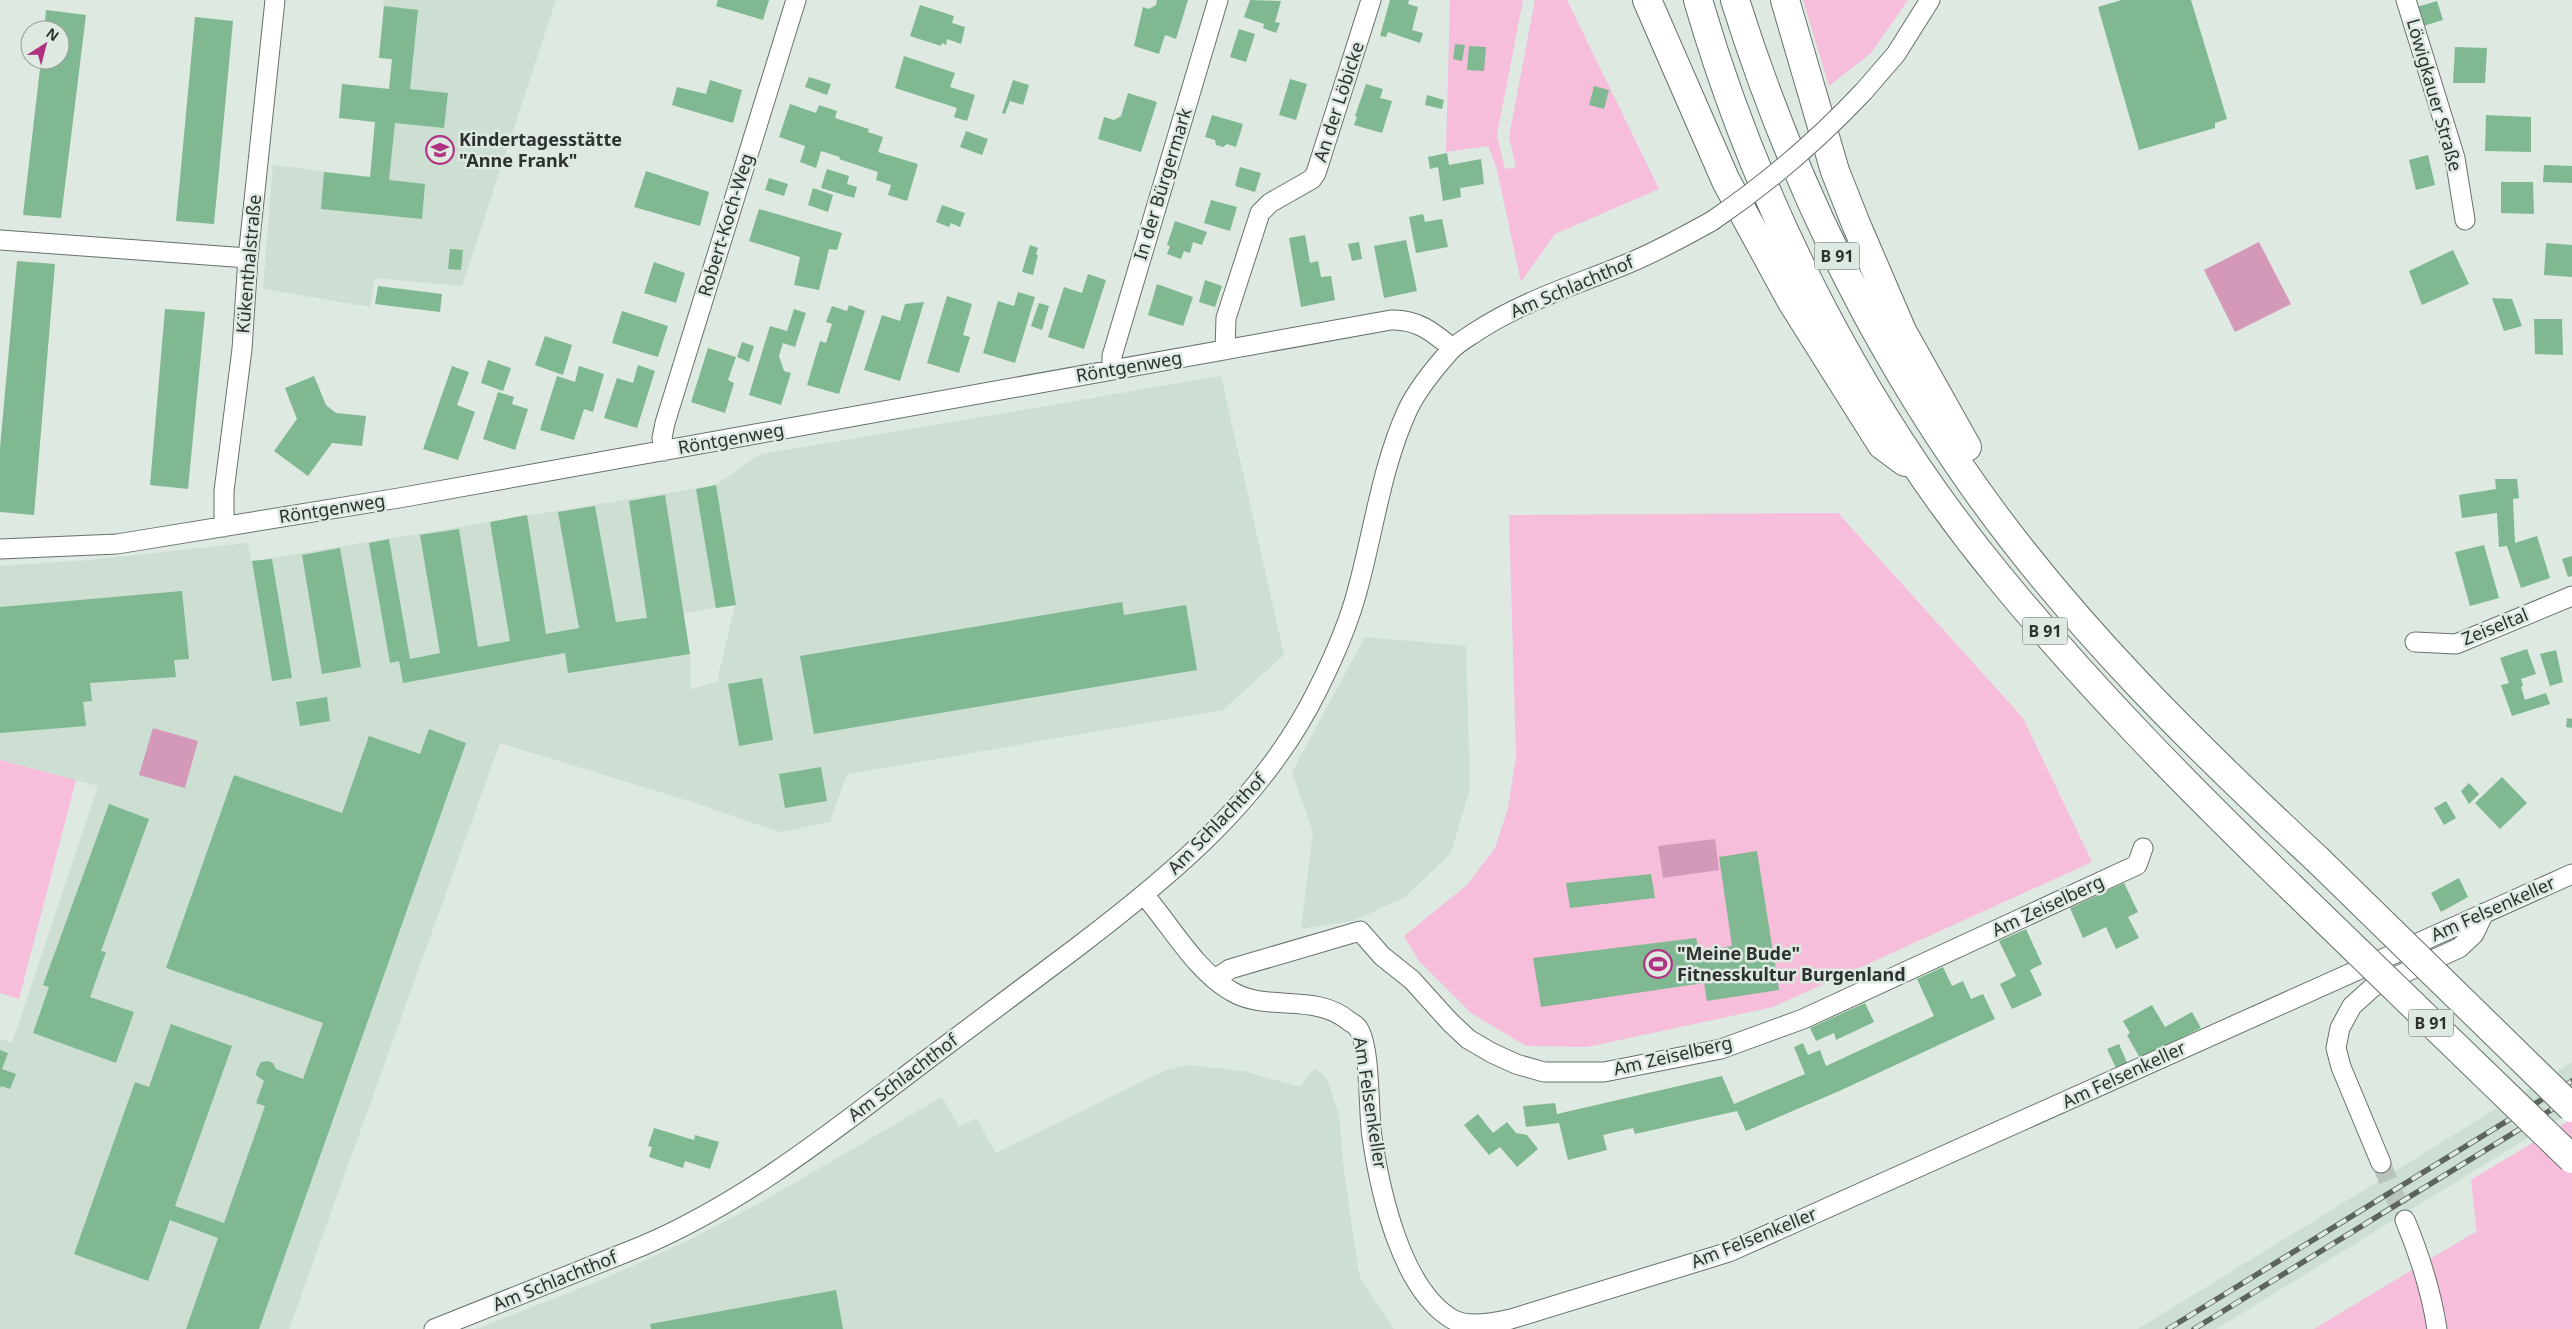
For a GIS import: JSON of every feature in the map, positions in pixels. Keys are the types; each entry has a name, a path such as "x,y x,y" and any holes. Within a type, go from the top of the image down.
{"highway":[{"path":"1647,0 1726,181 1792,302 1882,445 1926,478"},
{"name":"B 91","path":"1698,0 1724,80 1754,161 1810,283 1873,397 1926,478 1999,577 2101,695 2176,774 2572,1159"},
{"name":"B 91","path":"1735,0 1781,131 1844,271 1901,375 1978,492 2035,566 2111,654 2251,798 2317,859 2572,1108"},
{"path":"1785,0 1827,144 1856,224 1902,331 1966,445 1978,492"}],"street":[{"name":"Kükenthalstraße","path":"224,527 224,491 242,348 248,258 275,0"},
{"name":"Robert-Koch-Weg","path":"664,451 662,438 665,423 796,0"},
{"name":"In der Bürgermark","path":"1112,369 1112,356 1218,0"},
{"name":"An der Löbicke","path":"1226,350 1226,318 1260,213 1270,202 1312,178 1316,173 1371,0"},
{"name":"Am Schlachthof","path":"434,1329 642,1246 728,1204 815,1144 1145,896 1208,839 1232,814 1274,764 1302,719 1333,656 1352,608 1386,472 1408,409 1424,384 1452,348 1491,322 1544,295 1662,249 1712,221 1756,189 1806,150 1864,91 1896,54 1930,0"},
{"name":"Löwigkauer Straße","path":"2406,0 2456,158 2465,220"},
{"path":"0,240 248,258"},
{"name":"Röntgenweg","path":"0,549 117,544 224,527 469,486 1112,369 1401,320 1412,322 1432,331 1452,348"},
{"name":"Zeiseltal","path":"2415,642 2456,644 2572,596"},
{"name":"Am Zeiselberg","path":"1215,979 1221,973 1237,966 1341,939 1360,931 1382,956 1412,980 1456,1028 1468,1039 1492,1053 1516,1064 1544,1072 1604,1072 1721,1048 1803,1019 2137,865 2143,848"},
{"name":"Am Felsenkeller","path":"1145,896 1196,961 1231,991 1249,999 1309,1004 1337,1010 1358,1028 1365,1051 1372,1137 1391,1224 1414,1281 1434,1304 1452,1320 1470,1323 1492,1323 1511,1319 1729,1252 2572,874"},
{"path":"2381,1163 2341,1067 2336,1048 2340,1028 2352,1006 2373,987 2459,948 2474,934 2484,913"},
{"path":"2405,1220 2419,1253 2432,1294 2437,1329"}],"shaded area":[{"name":"Kindertagesstätte \"Anne Frank\"","path":"384,0 556,0 462,286 375,278 370,307 263,289 273,165 370,177 375,122 339,118 342,84 389,89 392,60 379,58"},
{"path":"1450,0 1523,0 1497,135 1505,169 1516,167 1509,137 1535,0 1567,0 1659,189 1555,234 1521,282 1497,170 1488,146 1446,152"},
{"path":"1803,0 1908,0 1871,53 1829,86"},
{"path":"2259,242 2291,304 2235,332 2204,270"},
{"path":"1221,376 1284,655 1223,710 847,774 830,822 780,832 692,802 500,743 289,1329 0,1329 0,1039 12,1043 98,786 0,760 0,566 89,560 247,543 252,561 716,485 758,455","holes":["735,605 717,682 691,689 690,654 683,613"]},
{"path":"1838,513 2023,718 2092,862 1773,1007 1587,1047 1526,1046 1471,1013 1419,961 1404,936 1467,885 1495,848 1508,808 1516,757 1509,515"},
{"path":"1365,637 1466,646 1470,788 1451,853 1405,897 1353,921 1301,929 1313,832 1292,772"},
{"path":"153,728 198,741 185,788 139,775"},
{"path":"0,760 76,780 19,999 0,993"},
{"path":"1715,839 1719,870 1663,878 1658,846"},
{"path":"2572,1062 2572,1111 2216,1329 2138,1329"},
{"path":"1189,1065 1243,1071 1300,1087 1315,1068 1327,1079 1339,1115 1344,1172 1359,1273 1362,1282 1394,1329 476,1329 601,1280 683,1243 760,1203 942,1097 959,1127 976,1118 996,1153 1166,1070"},
{"path":"2572,1119 2572,1329 2314,1329 2475,1232 2477,1235 2471,1180"}],"building":[{"path":"718,0 769,0 763,20 716,6"},
{"path":"1157,0 1188,0 1176,39 1165,35 1159,54 1134,46 1143,7 1149,9 1156,5"},
{"path":"1250,0 1281,1 1275,22 1280,23 1276,33 1263,28 1264,24 1244,17"},
{"path":"1390,0 1409,0 1408,4 1418,7 1412,30 1423,33 1420,43 1388,32 1386,37 1380,36"},
{"path":"2122,0 2191,0 2227,119 2215,123 2215,128 2139,150 2098,7"},
{"path":"2437,1 2443,20 2423,26 2417,7"},
{"path":"920,5 954,16 952,23 965,27 961,44 947,39 946,45 942,43 941,46 910,36"},
{"path":"384,6 418,10 410,89 448,93 444,128 395,123 389,180 425,184 422,219 321,209 324,172 370,177 375,122 339,118 342,84 389,89 392,59 379,58"},
{"path":"46,10 86,15 61,218 23,215 40,70 70,70 70,20 45,20"},
{"path":"195,17 233,21 214,224 176,221"},
{"path":"1239,29 1255,34 1246,62 1230,57"},
{"path":"1455,44 1465,45 1462,61 1453,59"},
{"path":"1469,46 1486,47 1484,71 1467,70"},
{"path":"2455,47 2487,48 2485,83 2453,83"},
{"path":"904,56 955,73 950,87 975,95 967,121 954,117 957,108 895,88"},
{"path":"809,77 831,84 827,95 805,87"},
{"path":"1290,79 1307,84 1296,120 1279,115"},
{"path":"710,80 742,90 733,123 672,105 677,87 706,94"},
{"path":"1013,80 1029,85 1023,105 1010,101 1005,114 1002,113"},
{"path":"1366,84 1383,89 1380,98 1392,101 1382,133 1354,125 1357,117 1355,116"},
{"path":"1594,86 1609,90 1604,109 1589,105"},
{"path":"1128,93 1157,102 1141,152 1098,139 1104,117 1114,120 1121,116"},
{"path":"1427,95 1444,100 1442,109 1425,105"},
{"path":"790,104 816,113 819,105 837,111 835,118 869,129 868,132 883,137 878,152 918,164 907,201 888,195 891,185 876,180 878,172 839,159 840,157 821,151 816,168 800,162 805,146 779,137"},
{"path":"1212,115 1243,124 1236,147 1227,144 1223,147 1216,145 1215,140 1205,137"},
{"path":"2486,115 2531,117 2531,152 2485,151"},
{"path":"966,131 988,139 982,155 960,147"},
{"path":"1447,153 1449,165 1481,159 1484,184 1460,188 1461,197 1443,201 1438,167 1430,169 1428,157"},
{"path":"2428,155 2435,185 2416,190 2409,160"},
{"path":"2544,165 2572,166 2572,183 2543,182"},
{"path":"1240,167 1261,173 1255,192 1235,186"},
{"path":"827,169 849,176 847,184 857,187 854,198 821,188"},
{"path":"646,171 709,192 700,226 634,207"},
{"path":"769,178 788,184 784,196 765,190"},
{"path":"2501,182 2533,182 2534,214 2501,213"},
{"path":"813,188 833,195 828,212 808,205"},
{"path":"1211,200 1237,207 1230,231 1204,223"},
{"path":"942,205 965,213 960,227 951,223 949,227 936,222"},
{"path":"759,209 842,233 837,250 829,249 819,290 794,285 800,257 749,241"},
{"path":"1423,214 1425,222 1442,219 1448,247 1416,253 1409,217"},
{"path":"1175,221 1207,232 1202,245 1193,242 1190,253 1184,251 1181,259 1167,254 1170,246 1167,245"},
{"path":"1305,235 1310,263 1318,261 1321,277 1331,276 1335,300 1301,307 1289,238"},
{"path":"1406,240 1417,291 1384,298 1374,246"},
{"path":"1359,242 1362,259 1352,261 1348,244"},
{"path":"2546,243 2572,245 2572,277 2544,275"},
{"path":"1030,245 1038,248 1033,275 1022,272"},
{"path":"450,249 463,250 461,270 448,269"},
{"path":"2453,250 2469,284 2422,305 2409,271"},
{"path":"17,261 55,264 34,515 0,512 0,448"},
{"path":"654,262 685,273 676,303 644,293"},
{"path":"1088,274 1106,280 1084,349 1048,337 1064,287 1082,293"},
{"path":"1205,280 1222,286 1215,307 1199,302"},
{"path":"1157,284 1193,297 1183,326 1148,315"},
{"path":"378,286 442,294 440,312 375,304"},
{"path":"1018,292 1035,297 1015,363 983,353 998,301 1014,306"},
{"path":"947,296 972,304 963,335 970,337 959,373 927,363"},
{"path":"2492,298 2512,299 2522,326 2504,331"},
{"path":"924,302 900,381 864,370 882,315 900,321 905,304"},
{"path":"1039,303 1049,306 1042,330 1031,326"},
{"path":"849,305 865,311 839,394 807,385 820,341 826,343 832,324 826,322 832,306 847,311"},
{"path":"165,309 205,312 188,489 150,485"},
{"path":"794,309 806,313 795,347 783,343 779,356 784,371 791,373 781,405 749,395 770,326 787,331"},
{"path":"622,311 668,326 658,357 612,343"},
{"path":"2534,319 2562,319 2563,355 2535,354"},
{"path":"545,336 572,345 563,375 535,365"},
{"path":"742,342 754,346 749,362 737,357"},
{"path":"708,348 736,357 728,380 734,383 725,413 691,402"},
{"path":"488,360 511,368 503,391 481,383"},
{"path":"638,365 655,371 637,428 604,418 617,378 633,383"},
{"path":"452,366 469,372 457,405 475,412 458,460 423,449"},
{"path":"579,366 604,374 593,412 584,409 574,440 540,430 557,376 575,382"},
{"path":"314,376 326,405 336,413 366,416 362,446 332,443 308,476 274,451 297,419 285,388"},
{"path":"498,392 514,397 512,404 528,409 515,450 483,439"},
{"path":"2495,479 2517,479 2519,498 2513,499 2515,543 2537,536 2550,578 2521,588 2507,546 2499,547 2497,513 2462,518 2459,495 2496,489"},
{"path":"716,485 736,605 716,608 696,489"},
{"path":"665,495 690,654 568,673 565,653 403,683 399,661 390,663 369,543 389,539 410,659 440,653 420,535 459,529 478,647 510,641 490,522 527,515 546,634 579,628 558,512 595,506 616,622 647,618 629,501"},
{"path":"2484,545 2499,598 2470,606 2455,552"},
{"path":"340,548 361,667 322,674 302,555"},
{"path":"2572,556 2572,576 2568,577 2562,559"},
{"path":"272,559 292,678 272,681 252,561"},
{"path":"182,591 189,659 174,660 176,677 90,683 92,701 83,702 86,726 0,733 0,607"},
{"path":"1122,602 1124,615 1186,605 1197,670 814,734 800,656"},
{"path":"2527,649 2536,674 2521,679 2525,700 2546,693 2550,704 2512,716 2501,685 2509,683 2500,658"},
{"path":"2556,650 2563,682 2550,686 2540,654"},
{"path":"762,678 773,740 739,746 728,684"},
{"path":"327,697 330,721 300,726 296,702"},
{"path":"2567,718 2572,719 2572,728 2566,727"},
{"path":"429,729 466,743 259,1329 186,1329 218,1238 170,1220 148,1281 74,1254 135,1082 149,1087 171,1024 232,1046 175,1206 224,1223 265,1106 256,1103 264,1081 256,1075 257,1070 261,1062 268,1061 273,1063 276,1069 303,1079 323,1023 166,968 234,775 342,813 369,736 420,754"},
{"path":"821,767 827,801 785,808 779,774"},
{"path":"2502,777 2527,803 2500,829 2475,803"},
{"path":"2469,783 2479,794 2469,804 2461,791"},
{"path":"2446,801 2456,818 2444,825 2434,808"},
{"path":"109,804 149,819 101,951 106,952 90,997 134,1012 116,1063 33,1033 49,987 43,985"},
{"path":"1757,851 1779,990 1707,1001 1704,983 1541,1007 1533,958 1696,938 1699,951 1732,946 1719,857"},
{"path":"1651,874 1655,898 1570,908 1566,883"},
{"path":"2459,878 2468,897 2441,912 2431,893"},
{"path":"2124,883 2138,912 2128,917 2139,938 2116,949 2106,927 2083,938 2070,908"},
{"path":"2026,929 2042,964 2030,970 2042,995 2012,1009 2000,984 2016,976 1999,941"},
{"path":"1943,967 1952,986 1963,981 1971,999 1983,994 1995,1019 1837,1092 1746,1131 1737,1111 1635,1134 1633,1128 1603,1135 1607,1150 1568,1160 1559,1123 1526,1127 1523,1106 1555,1103 1557,1114 1722,1076 1734,1104 1805,1074 1794,1047 1803,1043 1808,1055 1820,1050 1826,1066 1934,1016 1917,979"},
{"path":"1865,1003 1874,1022 1836,1040 1834,1033 1816,1041 1810,1028"},
{"path":"2152,1005 2165,1027 2192,1012 2201,1028 2140,1058 2127,1035 2130,1033 2123,1021"},
{"path":"2119,1044 2128,1065 2117,1070 2107,1049"},
{"path":"0,1050 8,1053 2,1069 16,1074 10,1089 1,1086 0,1089"},
{"path":"1478,1114 1493,1133 1507,1122 1516,1133 1527,1135 1538,1149 1517,1167 1500,1147 1489,1155 1464,1125"},
{"path":"654,1128 694,1140 695,1135 719,1142 710,1169 685,1161 683,1168 649,1157 652,1147 648,1146"},
{"path":"836,1290 843,1329 651,1329 650,1324"}],"tunnel":[{"path":"2381,1163 2405,1220"}],"railway":[{"path":"2168,1329 2572,1081"},
{"path":"2194,1329 2572,1097"}],"place":[{"name":"Kindertagesstätte \"Anne Frank\"","path":"440,150"},
{"name":"\"Meine Bude\" Fitnesskultur Burgenland","path":"1658,964"}]}
